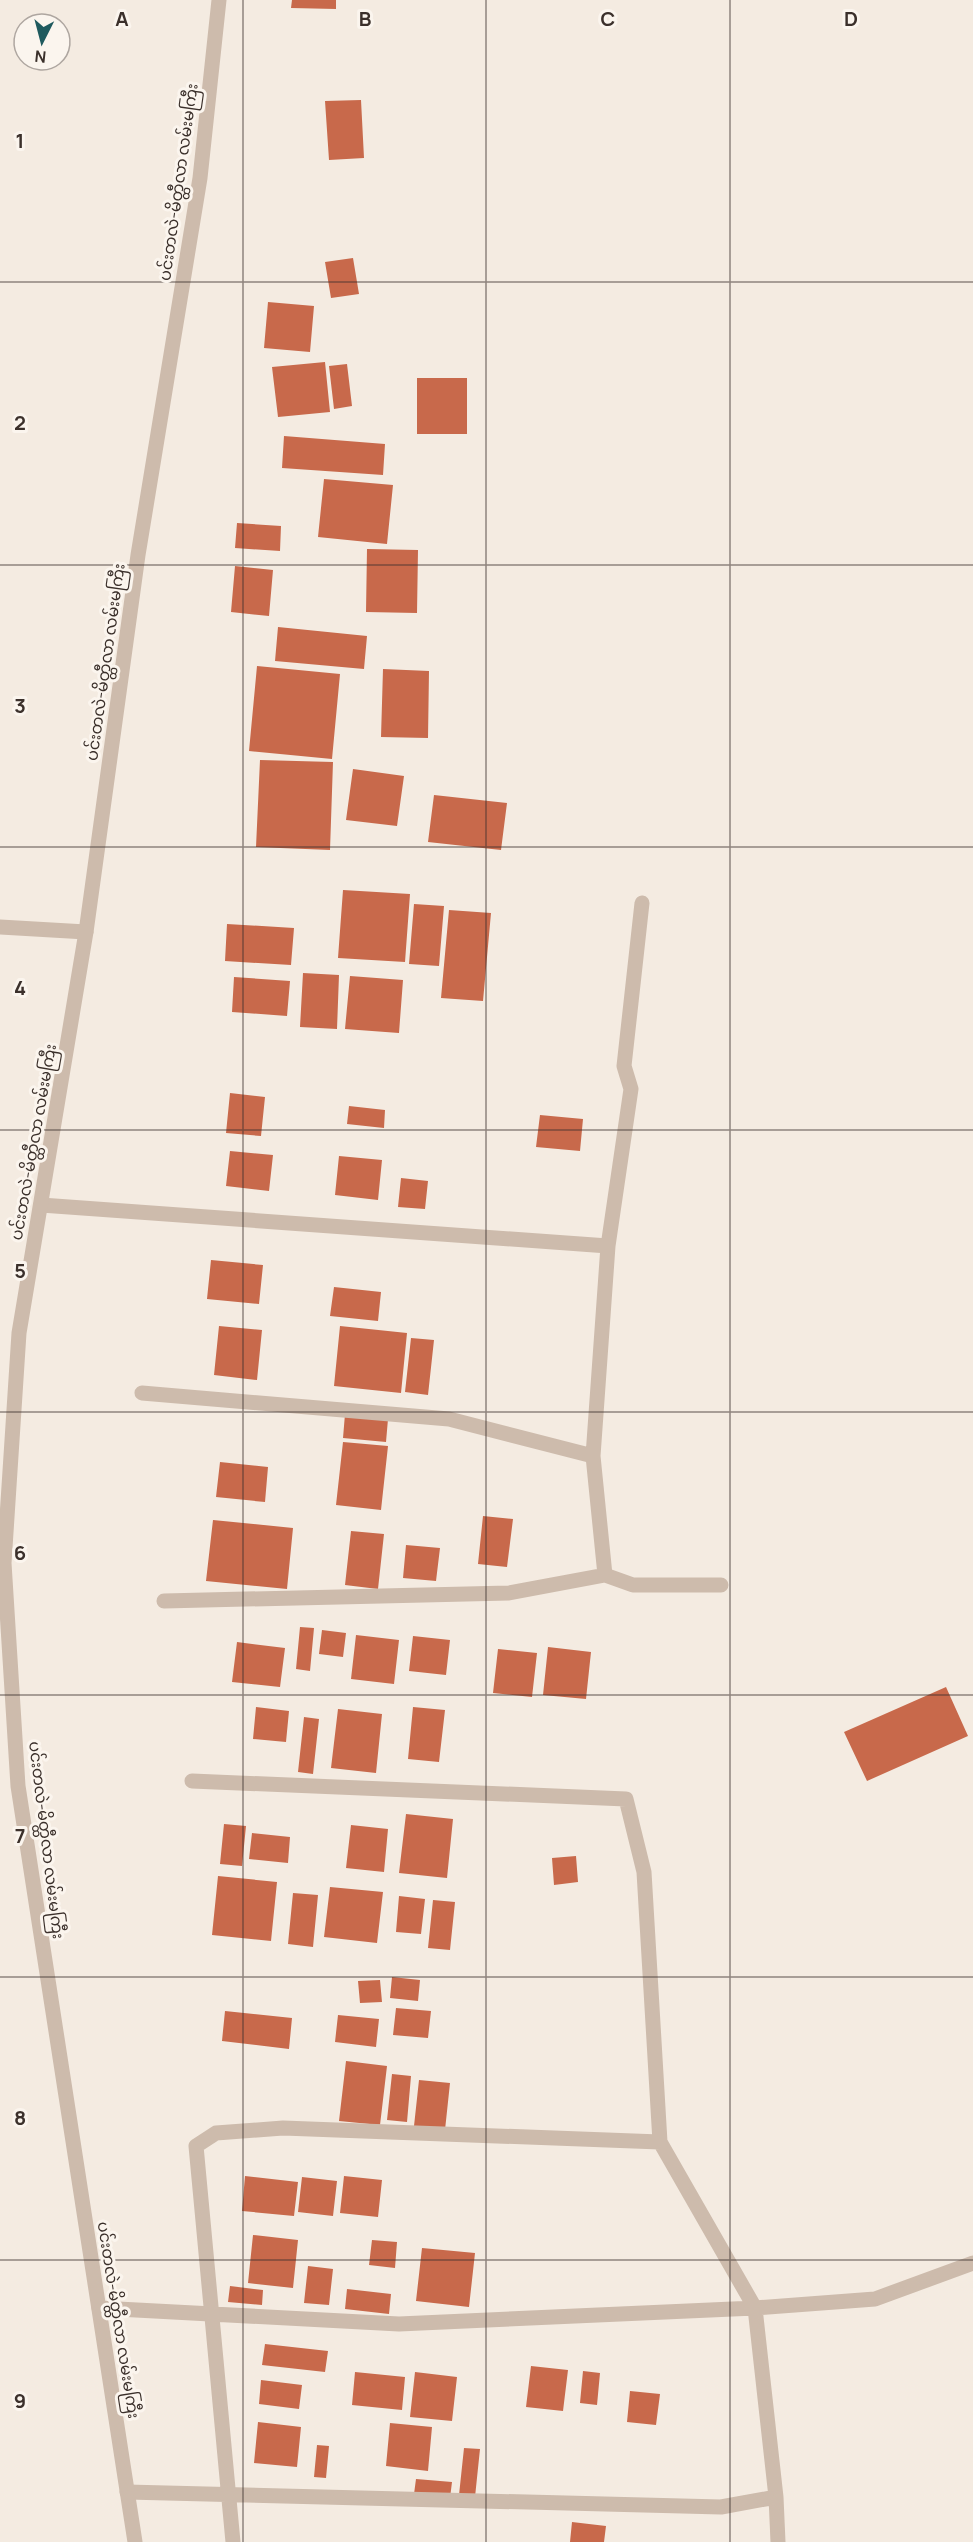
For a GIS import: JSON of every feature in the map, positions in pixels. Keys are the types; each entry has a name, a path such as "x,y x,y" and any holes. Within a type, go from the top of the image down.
{"street":[{"name":"ပင်းတလဲ-မိတ္ထီလာ လမ်းမကြီး","path":"135,2542 18,1786 4,1563 19,1334 86,933 138,555 200,178 219,0"},
{"path":"605,1575 593,1456 609,1246 631,1089 624,1066 642,903"},
{"path":"0,927 86,933"},
{"path":"41,1204 609,1246"},
{"path":"142,1393 449,1419 593,1456"},
{"path":"164,1601 509,1593 605,1575 633,1585 721,1584"},
{"path":"192,1782 626,1799 644,1872 660,2142 754,2308 776,2497 778,2542"},
{"path":"233,2542 196,2146 216,2133 283,2127 660,2142"},
{"path":"99,2308 399,2324 754,2308 875,2299 973,2263"},
{"path":"127,2492 721,2507 776,2497"}],"building":[{"path":"292,0 336,0 336,9 291,8"},
{"path":"361,100 364,158 329,160 325,101"},
{"path":"353,258 359,294 331,298 325,262"},
{"path":"268,302 314,306 310,352 264,348"},
{"path":"325,362 330,412 278,417 272,367"},
{"path":"347,364 352,406 334,409 329,366"},
{"path":"417,378 467,378 467,434 417,434"},
{"path":"284,436 385,444 383,475 282,468"},
{"path":"324,479 393,485 387,544 318,537"},
{"path":"237,523 281,526 280,551 235,548"},
{"path":"367,549 418,550 417,613 366,612"},
{"path":"235,566 273,570 269,616 231,612"},
{"path":"278,627 367,636 364,669 275,661"},
{"path":"257,666 340,674 332,759 249,751"},
{"path":"383,669 429,671 428,738 381,737"},
{"path":"260,760 333,762 330,850 256,847"},
{"path":"353,769 404,776 397,826 346,820"},
{"path":"434,795 507,803 501,850 428,842"},
{"path":"343,890 410,894 405,962 338,958"},
{"path":"414,904 444,906 439,966 409,964"},
{"path":"449,910 491,913 483,1001 441,998"},
{"path":"227,924 294,928 291,965 225,961"},
{"path":"303,973 339,975 337,1029 300,1027"},
{"path":"350,976 403,980 399,1033 345,1029"},
{"path":"234,977 290,981 287,1016 232,1012"},
{"path":"230,1093 265,1097 261,1136 226,1133"},
{"path":"349,1106 385,1110 384,1128 347,1124"},
{"path":"540,1115 583,1119 580,1151 536,1147"},
{"path":"230,1151 273,1155 269,1191 226,1186"},
{"path":"339,1156 382,1160 378,1200 335,1195"},
{"path":"401,1178 428,1181 425,1209 398,1207"},
{"path":"211,1260 263,1265 259,1304 207,1299"},
{"path":"334,1287 381,1292 378,1321 330,1316"},
{"path":"219,1326 262,1330 257,1380 214,1375"},
{"path":"340,1326 407,1333 401,1393 334,1386"},
{"path":"411,1338 434,1340 428,1395 405,1392"},
{"path":"345,1414 388,1419 386,1442 343,1438"},
{"path":"343,1442 388,1446 381,1510 336,1505"},
{"path":"220,1462 268,1467 265,1502 216,1497"},
{"path":"483,1516 513,1519 507,1567 478,1564"},
{"path":"213,1520 293,1528 287,1589 206,1581"},
{"path":"351,1531 384,1534 378,1589 345,1585"},
{"path":"406,1545 440,1548 436,1581 403,1578"},
{"path":"300,1627 314,1628 310,1671 296,1669"},
{"path":"322,1630 346,1633 343,1657 319,1654"},
{"path":"356,1635 399,1640 394,1684 351,1679"},
{"path":"413,1636 450,1640 446,1675 409,1671"},
{"path":"237,1642 285,1648 280,1687 232,1682"},
{"path":"548,1647 591,1652 586,1699 543,1695"},
{"path":"498,1649 537,1653 532,1697 493,1693"},
{"path":"946,1687 968,1736 867,1781 844,1732"},
{"path":"256,1707 289,1711 286,1742 253,1739"},
{"path":"413,1707 445,1710 439,1762 408,1759"},
{"path":"338,1709 382,1714 376,1773 331,1768"},
{"path":"304,1717 319,1719 313,1774 298,1772"},
{"path":"406,1814 453,1819 447,1878 399,1873"},
{"path":"224,1824 246,1826 242,1866 220,1864"},
{"path":"351,1825 388,1829 384,1872 346,1868"},
{"path":"252,1833 290,1837 288,1863 249,1859"},
{"path":"576,1856 578,1882 554,1885 552,1858"},
{"path":"218,1876 277,1882 271,1941 212,1935"},
{"path":"330,1887 383,1892 377,1943 324,1937"},
{"path":"293,1893 318,1895 313,1947 288,1944"},
{"path":"399,1896 425,1899 421,1934 396,1932"},
{"path":"433,1900 455,1902 450,1950 428,1948"},
{"path":"392,1977 420,1980 418,2001 390,1998"},
{"path":"380,1980 382,2002 360,2003 358,1981"},
{"path":"396,2008 431,2011 428,2038 393,2035"},
{"path":"225,2011 292,2018 289,2049 222,2041"},
{"path":"338,2015 379,2019 376,2047 335,2042"},
{"path":"346,2061 387,2066 380,2125 339,2121"},
{"path":"392,2074 411,2076 407,2122 387,2120"},
{"path":"419,2080 450,2083 445,2130 414,2126"},
{"path":"245,2176 298,2182 294,2216 242,2211"},
{"path":"344,2176 382,2180 378,2217 340,2213"},
{"path":"302,2177 337,2181 333,2216 298,2212"},
{"path":"253,2235 298,2240 293,2288 248,2283"},
{"path":"372,2240 397,2242 395,2268 369,2265"},
{"path":"422,2248 475,2253 469,2307 416,2301"},
{"path":"308,2266 333,2269 329,2305 304,2303"},
{"path":"230,2286 263,2290 262,2305 228,2302"},
{"path":"347,2289 391,2294 389,2314 345,2309"},
{"path":"265,2344 328,2351 325,2372 262,2365"},
{"path":"531,2366 568,2370 563,2411 526,2407"},
{"path":"583,2371 600,2373 597,2405 580,2403"},
{"path":"355,2372 405,2377 402,2410 352,2405"},
{"path":"415,2372 457,2377 452,2421 410,2417"},
{"path":"261,2380 302,2385 299,2409 259,2404"},
{"path":"630,2391 660,2394 656,2425 627,2422"},
{"path":"258,2422 301,2427 297,2467 254,2463"},
{"path":"390,2423 432,2427 428,2471 386,2466"},
{"path":"317,2445 329,2446 326,2478 314,2477"},
{"path":"464,2448 480,2449 475,2497 459,2495"},
{"path":"416,2479 452,2482 450,2498 414,2494"},
{"path":"572,2522 606,2526 604,2542 570,2542"}]}
